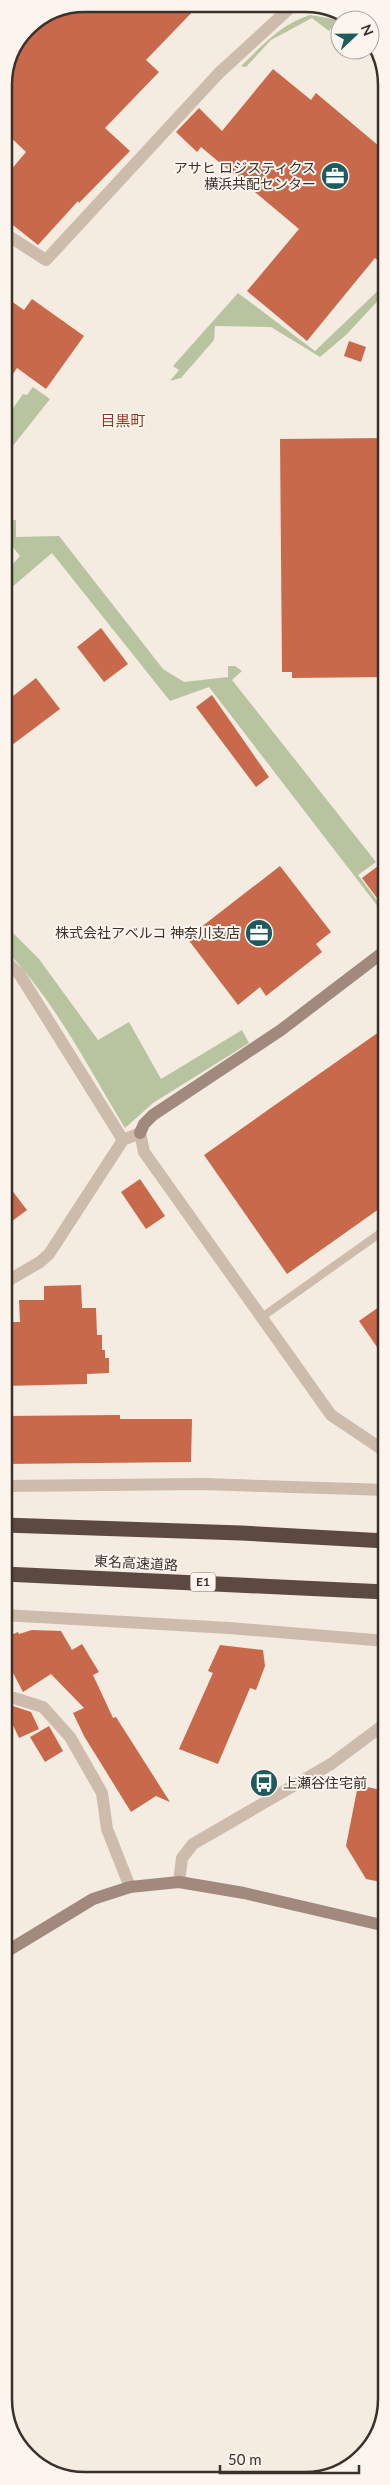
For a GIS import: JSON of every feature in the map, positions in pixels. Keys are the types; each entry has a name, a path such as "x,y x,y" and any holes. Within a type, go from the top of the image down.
{"highway":[{"path":"13,1525 241,1533 378,1541"},
{"name":"東名高速道路","path":"13,1574 378,1592"}],"street":[{"path":"12,238 46,260 219,74 286,12"},
{"path":"377,957 281,1030 153,1115 144,1124 140,1133 144,1152 331,1415 378,1446"},
{"path":"12,968 20,975 123,1140"},
{"path":"13,1278 40,1262 49,1254 123,1140 140,1133"},
{"path":"13,1486 203,1484 378,1490"},
{"path":"13,1616 229,1628 378,1640"},
{"path":"13,1698 43,1707 70,1737 102,1793 107,1829 130,1887"},
{"path":"179,1882 182,1858 193,1844 331,1764 378,1729"},
{"path":"13,1948 93,1899 130,1887 179,1882 244,1893 378,1924"}],"lane":[{"path":"262,1317 377,1235"}],"green space":[{"path":"310,15 330,18 330,30 329,31 312,18 271,40 246,67 241,66 265,43 290,24"},
{"path":"377,292 377,302 346,335 320,357 271,327 215,326 214,340 181,378 170,381 179,370 173,366 238,293 315,351"},
{"path":"33,387 50,399 12,447 12,409 23,394 27,395"},
{"path":"12,520 16,520 16,537 59,536 163,669 184,682 228,677 228,666 235,666 242,671 232,680 376,862 358,875 377,901 377,906 209,687 170,701 52,553 12,587 12,565 20,556 12,546"},
{"path":"12,932 39,959 98,1040 129,1022 161,1079 242,1030 249,1043 153,1103 125,1128 69,1034 39,989 12,958"}],"building":[{"path":"86,12 192,12 146,60 159,72 105,128 130,151 79,203 78,201 38,245 12,224 12,169 26,152 12,139 12,86 18,58 34,34 45,25 71,14"},
{"path":"273,69 311,100 316,93 377,144 377,260 375,258 307,341 247,291 299,229 201,147 197,152 176,132 199,108 222,131"},
{"path":"32,299 84,336 46,389 17,368 13,374 12,302 24,310"},
{"path":"349,341 366,347 361,362 344,356"},
{"path":"377,438 377,677 292,678 292,672 282,672 280,439"},
{"path":"101,628 128,664 104,682 77,647"},
{"path":"36,678 60,709 12,745 12,697"},
{"path":"212,695 269,777 256,787 196,707"},
{"path":"280,866 331,932 316,944 322,952 266,996 260,987 238,1005 187,938"},
{"path":"377,866 377,898 362,878"},
{"path":"377,1033 377,1210 287,1274 204,1155"},
{"path":"140,1179 165,1216 146,1229 121,1192"},
{"path":"12,1191 27,1210 12,1221"},
{"path":"81,1285 82,1308 96,1308 97,1335 102,1335 102,1350 105,1350 105,1358 109,1358 109,1373 87,1374 87,1384 13,1386 13,1322 20,1322 19,1300 44,1300 44,1286"},
{"path":"378,1308 378,1348 359,1321"},
{"path":"120,1415 120,1419 192,1419 191,1462 13,1464 13,1416"},
{"path":"32,1630 61,1631 72,1650 82,1644 99,1672 93,1675 113,1718 116,1717 170,1802 156,1796 131,1812 84,1736 73,1713 84,1708 51,1674 23,1692 13,1672 13,1634 18,1632 19,1634"},
{"path":"220,1645 263,1650 265,1666 256,1690 250,1688 218,1764 179,1749 213,1673 208,1671"},
{"path":"13,1706 31,1712 39,1729 19,1738 13,1725"},
{"path":"49,1726 63,1751 45,1762 30,1737"},
{"path":"358,1785 378,1789 378,1881 366,1879 346,1846"}],"place":[{"name":"アサヒ ロジスティクス 横浜共配センター","path":"335,176"},
{"name":"株式会社アベルコ 神奈川支店","path":"259,933"},
{"name":"上瀬谷住宅前","path":"264,1783"}],"district":[{"name":"目黒町","path":"123,421"}]}
